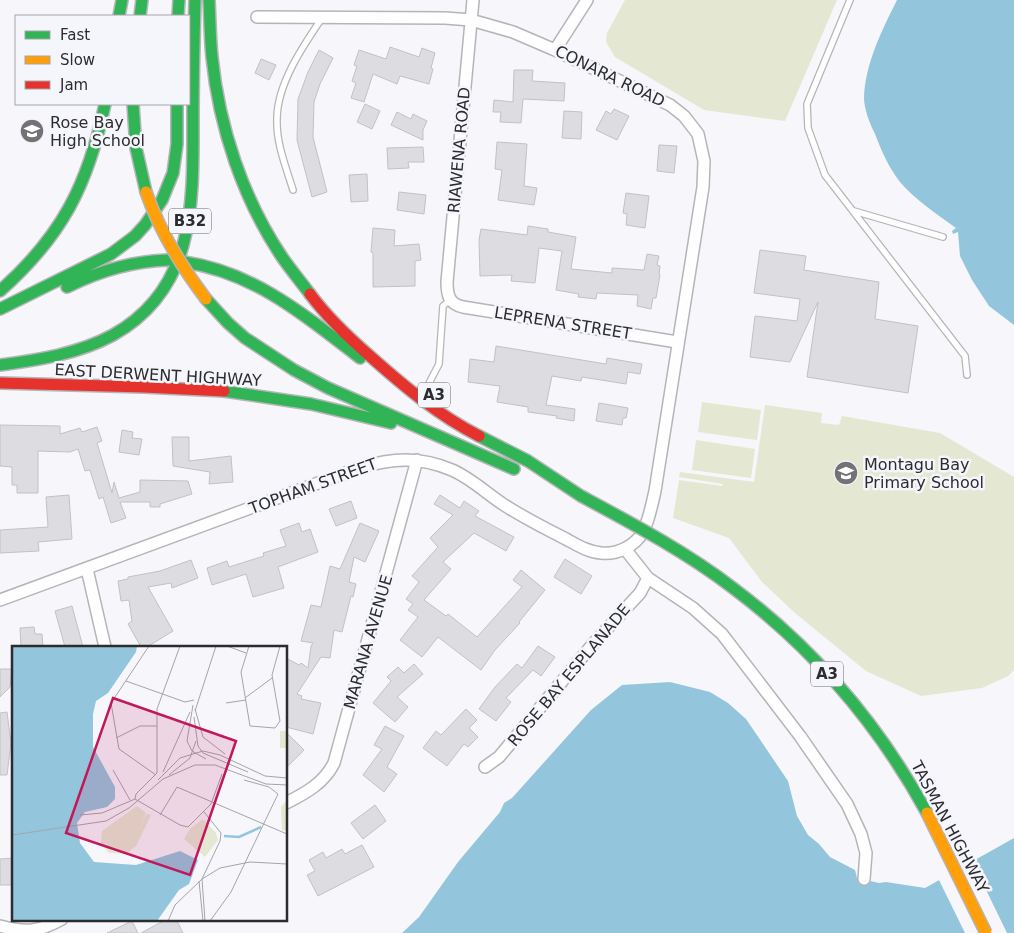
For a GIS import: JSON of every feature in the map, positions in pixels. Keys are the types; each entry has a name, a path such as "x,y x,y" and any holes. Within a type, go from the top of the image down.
{"main road":[{"path":"119,15 122,0"},
{"path":"140,15 142,0"},
{"path":"178,15 179,0"},
{"name":"B32","path":"0,365 64,354 82,349 115,334 139,316 151,304 170,275 185,241 192,205 195,0"},
{"name":"TASMAN HIGHWAY","path":"210,0 212,62 220,115 243,183 262,224 294,276 323,310 377,364 427,405 474,434 528,461 581,496 678,550 738,592 799,644 844,693 877,734 908,780 932,823 986,933"},
{"path":"218,0 221,42 226,74"},
{"path":"0,291 37,256 54,235 68,211 90,167 106,105"},
{"name":"TASMAN HIGHWAY","path":"133,105 136,148 146,192 158,224 168,244 206,299 228,323 246,338 294,370 328,388 430,434 581,496"},
{"path":"0,309 111,254 124,246 152,217 172,177 176,159 177,105"},
{"path":"0,317 41,300 76,282 112,269 143,262 168,260"},
{"name":"A3","path":"184,262 223,270 264,290 427,405"},
{"name":"A3","path":"304,268 331,303 361,334 426,389 581,496"},
{"name":"EAST DERWENT HIGHWAY","path":"0,383 132,386 230,392 322,405 430,434"}],"street":[{"name":"RIAWENA ROAD","path":"450,300 447,282 473,0"},
{"path":"555,50 587,0"},
{"name":"CONARA ROAD","path":"257,17 445,18 472,20 513,32 555,50 670,105 688,120 698,134 704,161 703,187 651,506 643,531 638,539 625,549"},
{"name":"LEPRENA STREET","path":"450,300 456,305 463,307 677,342"},
{"name":"TOPHAM STREET","path":"0,600 359,468 388,460 417,460 450,469 462,474 508,508 580,546 601,553 625,549"},
{"name":"MARANA AVENUE","path":"288,802 312,789 329,772 334,763 417,460"},
{"path":"625,549 648,578 693,608 722,634 800,736 847,804 858,826 866,853 864,879"},
{"path":"87,569 105,646"},
{"name":"ROSE BAY ESPLANADE","path":"485,767 499,757 593,644 640,593 648,578"},
{"path":"0,926 13,929 38,930 60,920"}],"lane":[{"path":"850,0 806,104 808,128 826,174 965,356 967,375"},
{"path":"293,190 281,150 277,118 283,85 300,51 322,17"},
{"path":"854,211 943,237"},
{"path":"426,389 439,364 443,306 450,300"}],"green space":[{"path":"625,0 837,0 785,121 704,110 615,57 606,42 607,33"},
{"path":"702,402 761,410 757,440 698,432"},
{"path":"765,405 822,413 821,423 839,425 842,416 940,433 1014,477 1014,670 1008,676 982,688 921,696 866,671 795,613 762,582 729,538 673,518 679,480 722,486 723,484 679,477 680,472 754,482"},
{"path":"696,440 755,449 751,478 692,470"}],"water":[{"path":"897,0 1014,0 1014,325 989,306 972,280 960,256 958,232 953,234 952,231 956,228 919,201 896,177 869,121 864,98 867,73 880,35"},
{"path":"670,682 710,692 728,703 746,719 788,781 797,816 808,835 830,857 855,870 857,878 879,883 886,882 925,888 1014,838 1014,933 402,933 419,917 458,862 500,812 504,803 512,798 591,710 622,685"}],"pier":[{"path":"971,859 1007,933 965,933 938,878"}],"building":[{"path":"390,47 419,57 422,48 435,53 429,84 400,76 397,84 373,74 364,102 351,98 356,83 352,81 357,66 354,65 359,50 386,59"},
{"path":"319,50 333,58 320,84 314,102 313,137 327,192 312,197 297,140 298,99"},
{"path":"261,59 276,65 269,80 255,73"},
{"path":"514,70 533,70 532,81 565,83 564,101 523,99 521,123 500,122 501,112 493,112 494,100 513,102"},
{"path":"365,104 380,111 372,129 357,122"},
{"path":"614,109 629,116 617,140 596,130 606,111 611,114"},
{"path":"564,111 582,112 581,139 562,138"},
{"path":"397,112 411,119 413,114 427,121 423,130 423,140 391,125"},
{"path":"497,142 527,144 524,186 537,188 534,205 498,200 502,170 495,169"},
{"path":"659,145 677,146 674,173 657,171"},
{"path":"423,147 424,162 408,162 409,168 388,169 387,148"},
{"path":"367,174 368,201 351,202 349,175"},
{"path":"399,192 426,195 424,214 397,210"},
{"path":"626,193 649,196 645,228 626,225 627,214 623,213"},
{"path":"528,226 548,229 548,232 576,237 571,269 612,273 612,268 644,270 647,254 659,256 657,265 660,266 660,275 656,298 653,298 651,309 637,306 638,295 597,293 596,299 578,297 579,294 556,290 562,251 539,248 535,283 511,281 512,275 480,276 479,240 481,229 527,235"},
{"path":"373,228 395,230 394,246 419,244 421,260 415,261 415,286 373,287 373,253 371,252"},
{"path":"760,250 806,256 804,270 879,282 875,319 918,326 908,393 807,377 818,302 790,362 750,357 755,316 797,321 800,299 754,293"},
{"path":"496,346 606,364 607,358 642,364 640,374 628,372 626,384 582,377 581,381 552,376 546,405 575,409 574,421 556,418 557,416 528,412 528,407 497,402 500,386 468,382 470,359 494,362"},
{"path":"599,403 628,408 622,425 596,421"},
{"path":"0,425 60,426 60,434 80,428 82,432 97,427 102,441 97,443 112,493 114,482 119,498 140,492 140,480 188,481 192,494 160,504 160,507 150,507 150,502 120,502 126,518 111,523 103,497 99,499 90,470 85,471 78,449 70,452 38,451 38,493 17,493 17,485 12,485 12,467 0,466"},
{"path":"122,430 133,432 132,438 142,439 139,455 119,452"},
{"path":"172,437 189,437 189,461 231,456 233,482 209,484 210,472 173,466"},
{"path":"69,495 72,539 38,542 39,551 0,553 0,530 48,527 46,497"},
{"path":"440,495 460,508 464,501 479,511 475,516 514,537 506,551 474,533 443,562 451,569 424,600 446,616 448,614 477,637 522,587 513,580 521,570 545,590 520,623 495,650 481,670 438,637 422,657 400,640 418,617 408,610 413,604 406,599 419,582 412,576 438,547 430,538 453,515 434,504"},
{"path":"351,501 357,518 336,526 329,509"},
{"path":"299,523 302,532 310,529 318,552 278,567 284,588 253,597 246,574 212,585 207,568 227,561 229,567 264,556 263,553 286,546 280,530"},
{"path":"360,523 379,531 365,562 354,557 349,582 356,584 353,597 351,596 342,632 334,630 330,658 321,657 297,694 302,696 301,699 321,703 313,734 288,728 288,659 299,665 301,663 308,668 313,643 301,641 311,605 321,607 330,566 340,569"},
{"path":"565,559 592,576 581,594 554,577"},
{"path":"191,560 198,578 172,588 171,583 148,587 173,631 149,646 140,646 128,624 132,621 129,600 121,601 118,581 128,579 128,577 160,571"},
{"path":"72,606 83,646 65,646 55,611"},
{"path":"34,627 35,634 42,634 43,646 21,646 20,628"},
{"path":"538,646 555,657 541,676 533,670 506,698 511,702 496,721 479,709 495,687 517,664 522,668"},
{"path":"414,664 423,674 397,697 408,707 395,722 373,703 391,681 387,677 398,667 404,673"},
{"path":"0,669 12,669 10,687 0,697"},
{"path":"466,709 477,720 469,728 478,737 468,747 464,744 447,766 423,748 436,731 441,735"},
{"path":"7,712 11,743 7,775 0,775 0,713"},
{"path":"385,726 404,736 387,767 397,774 384,792 363,775 382,749 374,745"},
{"path":"288,734 304,750 288,766"},
{"path":"375,805 386,821 363,839 351,823"},
{"path":"362,845 374,867 318,896 307,875 315,871 309,860 323,852 326,858 342,849 345,854"},
{"path":"12,858 12,885 0,885 0,859"},
{"path":"165,920 176,920 183,933 141,933"},
{"path":"132,921 138,933 107,933"}],"traffic: fast":[{"path":"119,15 122,0"},
{"path":"140,15 142,0"},
{"path":"178,15 179,0"},
{"path":"0,365 72,352 113,335 141,316 161,293 175,267 185,240 190,210 193,148 195,0"},
{"path":"209,0 211,50 215,83 220,110 235,162 268,235 310,294"},
{"path":"0,291 40,250 56,229 69,207 81,184 90,160 105,105"},
{"path":"133,105 136,148 146,192"},
{"path":"0,309 111,254 135,236 145,225 162,200 173,173 177,144 177,105"},
{"path":"67,287 91,276 116,268 142,262 168,260"},
{"path":"184,262 209,267 233,275 256,286 299,312 360,358"},
{"path":"206,299 245,338 294,370 328,388 514,469"},
{"path":"224,391 311,404 391,423"},
{"path":"479,436 528,461 581,496"},
{"path":"581,496 697,562 762,611 790,636 817,662 866,719 888,749 927,813"}],"traffic: jam":[{"path":"310,294 347,335 396,379 436,410 479,436"},
{"path":"0,383 224,391"}],"traffic: slow":[{"path":"146,192 172,248 206,299"},
{"path":"927,813 986,933"}],"place":[{"name":"Rose Bay High School","path":"32,131"},
{"name":"Montagu Bay Primary School","path":"846,473"}]}
